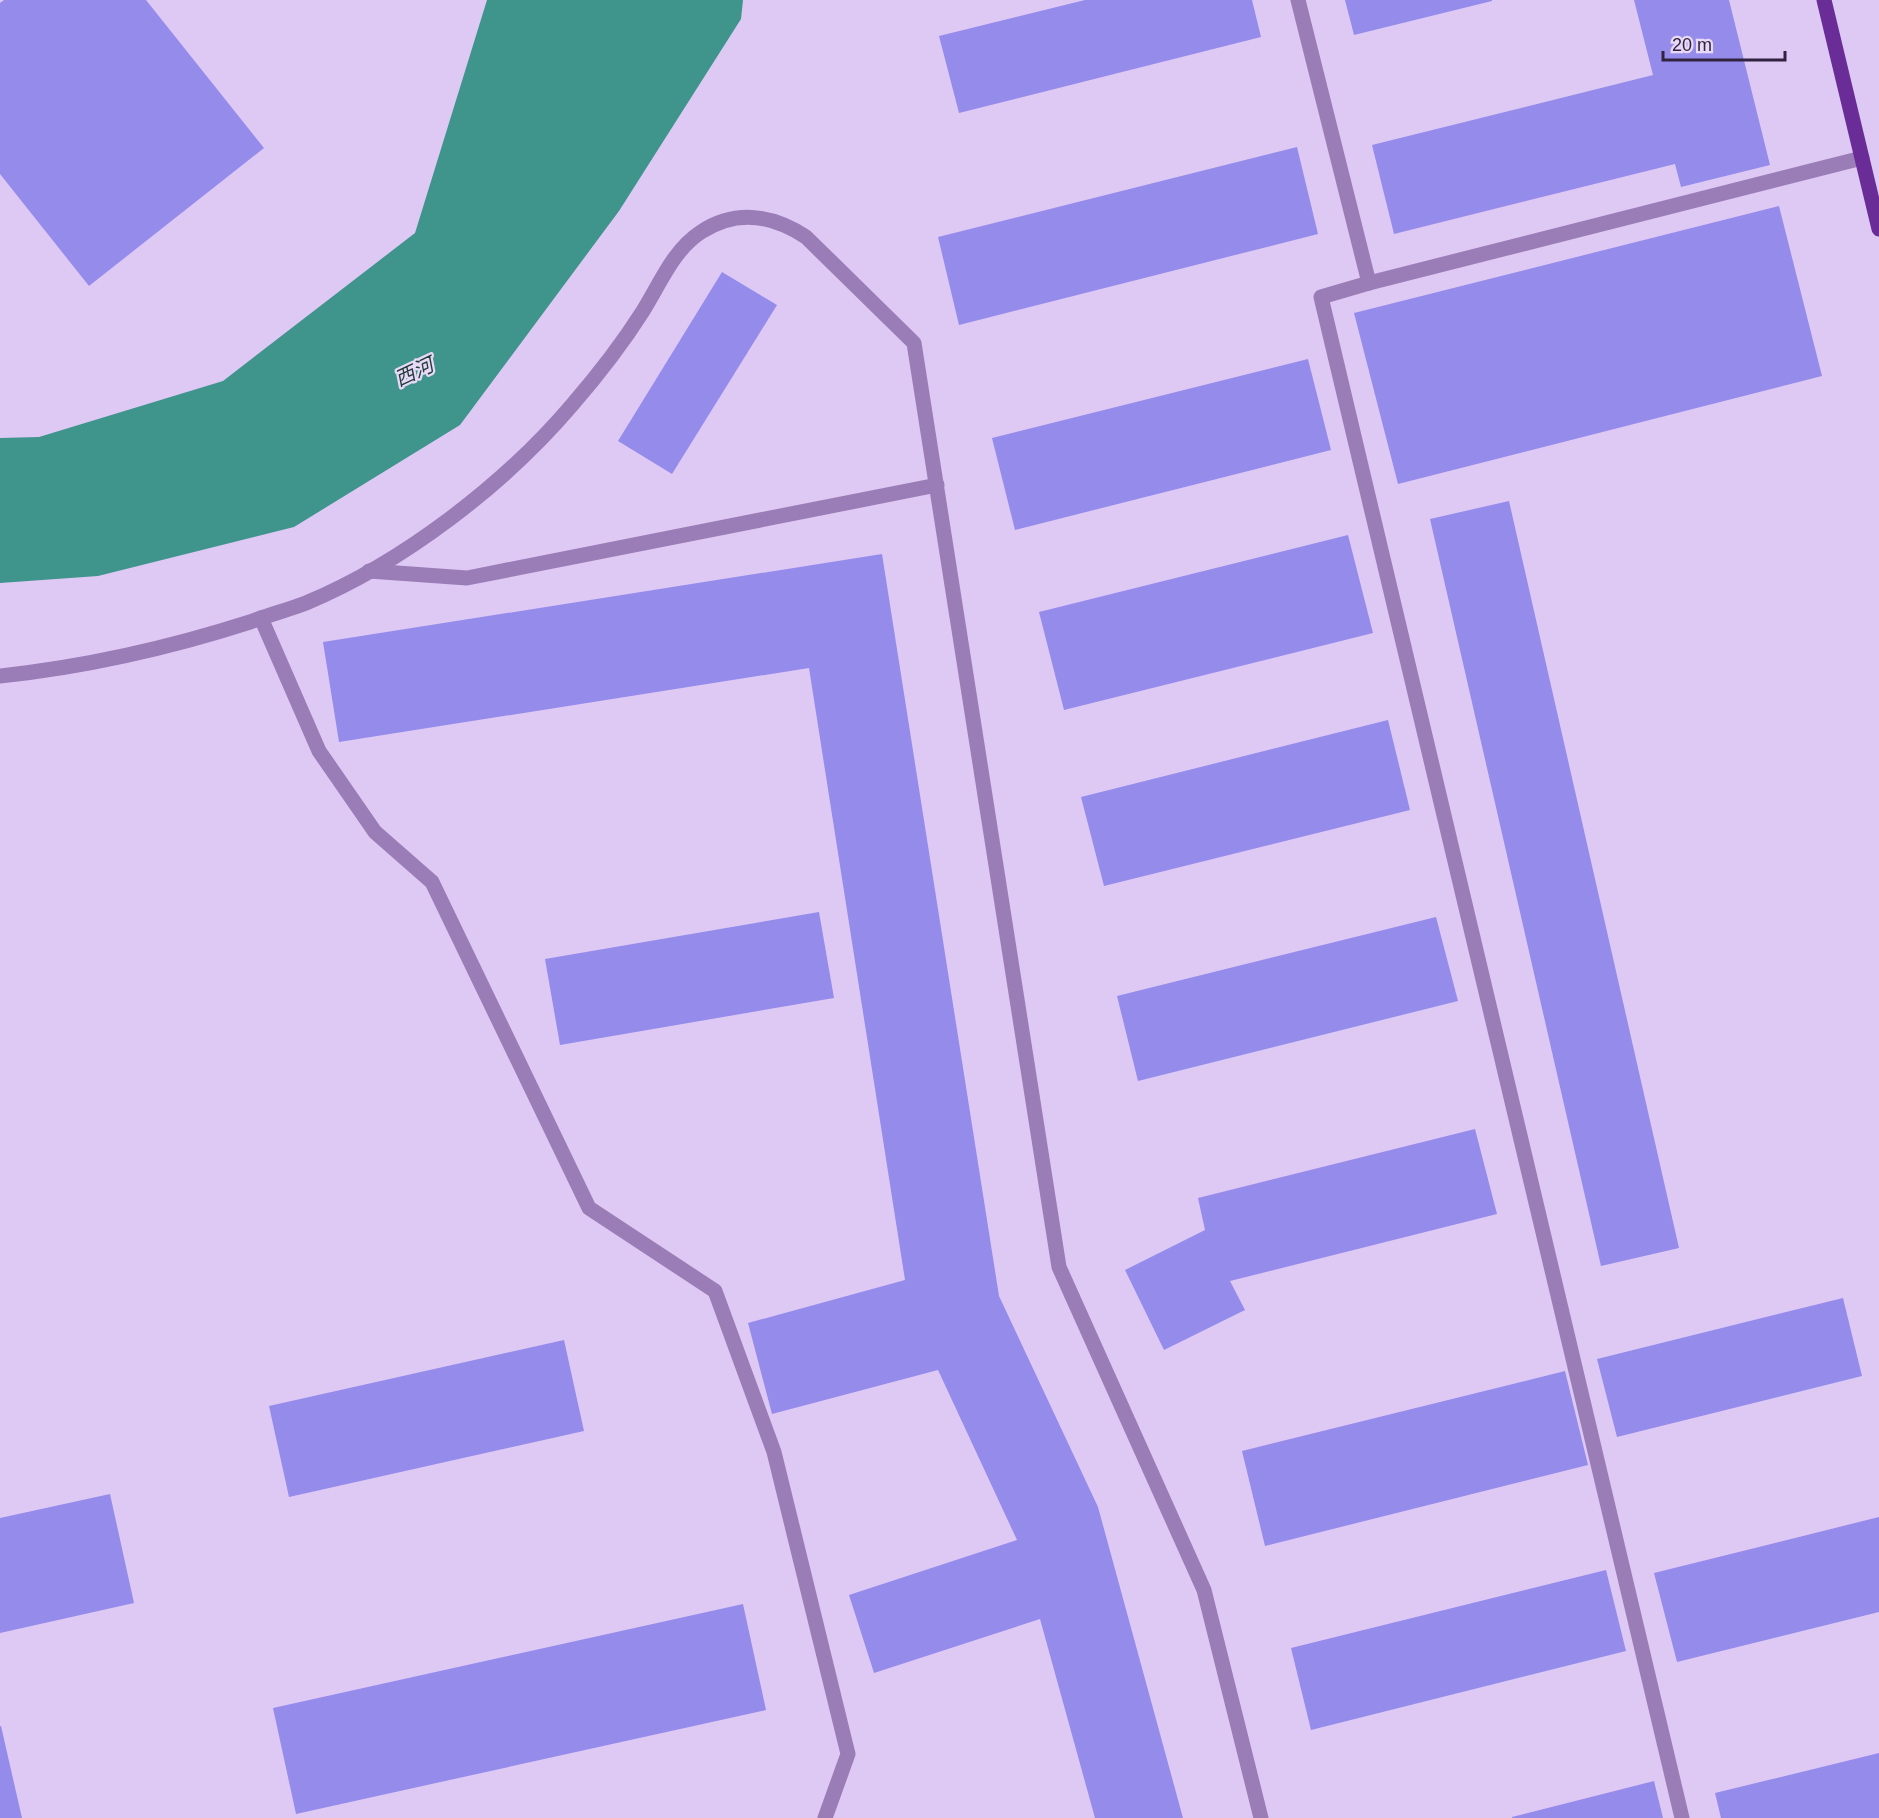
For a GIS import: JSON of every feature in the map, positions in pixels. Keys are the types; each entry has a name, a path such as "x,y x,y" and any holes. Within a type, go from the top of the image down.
{"main road":[{"path":"1824,0 1879,229"}],"street":[{"path":"1298,0 1369,283"},
{"path":"1682,1818 1321,297 1862,158"},
{"path":"0,676 32,673 124,656 216,633 306,603 369,571 429,534 485,491 571,407 609,360 643,311 673,259 699,233 715,224 752,217 790,226 806,237 914,343 1059,1267 1204,1590 1261,1818"},
{"path":"369,571 467,578 937,485"},
{"path":"261,618 319,752 375,832 432,882 589,1208 715,1291 774,1452 848,1754 825,1818"}],"water":[{"name":"西河","path":"487,0 743,0 741,19 619,211 460,425 294,527 98,576 0,583 0,438 39,437 223,381 415,233"}],"building":[{"path":"4,0 146,0 264,148 89,286 0,174 0,3"},
{"path":"1085,0 1252,0 1261,37 959,113 939,36"},
{"path":"1345,0 1492,0 1492,1 1354,35"},
{"path":"1634,0 1729,0 1770,165 1681,187 1675,164 1394,234 1372,145 1653,75"},
{"path":"1297,147 1318,234 959,325 938,237"},
{"path":"1779,206 1822,376 1398,484 1354,313"},
{"path":"722,272 777,305 672,474 618,441"},
{"path":"1308,359 1331,450 1015,530 992,438"},
{"path":"1509,501 1679,1248 1601,1266 1430,519"},
{"path":"1348,535 1373,633 1064,710 1039,612"},
{"path":"882,554 999,1296 1098,1507 1183,1818 1095,1818 1040,1619 874,1673 849,1595 1017,1540 938,1370 772,1414 748,1323 905,1280 809,668 339,742 323,642"},
{"path":"1388,720 1410,810 1104,886 1081,797"},
{"path":"819,912 834,998 560,1045 545,959"},
{"path":"1436,917 1458,1001 1138,1081 1117,996"},
{"path":"1475,1129 1497,1214 1230,1281 1245,1310 1164,1350 1125,1270 1205,1230 1198,1198"},
{"path":"1843,1298 1862,1376 1617,1437 1597,1359"},
{"path":"564,1340 584,1431 289,1497 269,1406"},
{"path":"1565,1371 1588,1465 1265,1546 1242,1451"},
{"path":"110,1494 134,1603 0,1633 0,1518"},
{"path":"1879,1517 1879,1612 1677,1662 1654,1573"},
{"path":"1606,1570 1626,1651 1311,1730 1291,1648"},
{"path":"743,1604 766,1710 296,1814 273,1708"},
{"path":"1,1726 22,1818 0,1818"},
{"path":"1879,1753 1879,1818 1721,1818 1715,1793"},
{"path":"1654,1781 1663,1818 1512,1818 1512,1817"}]}
